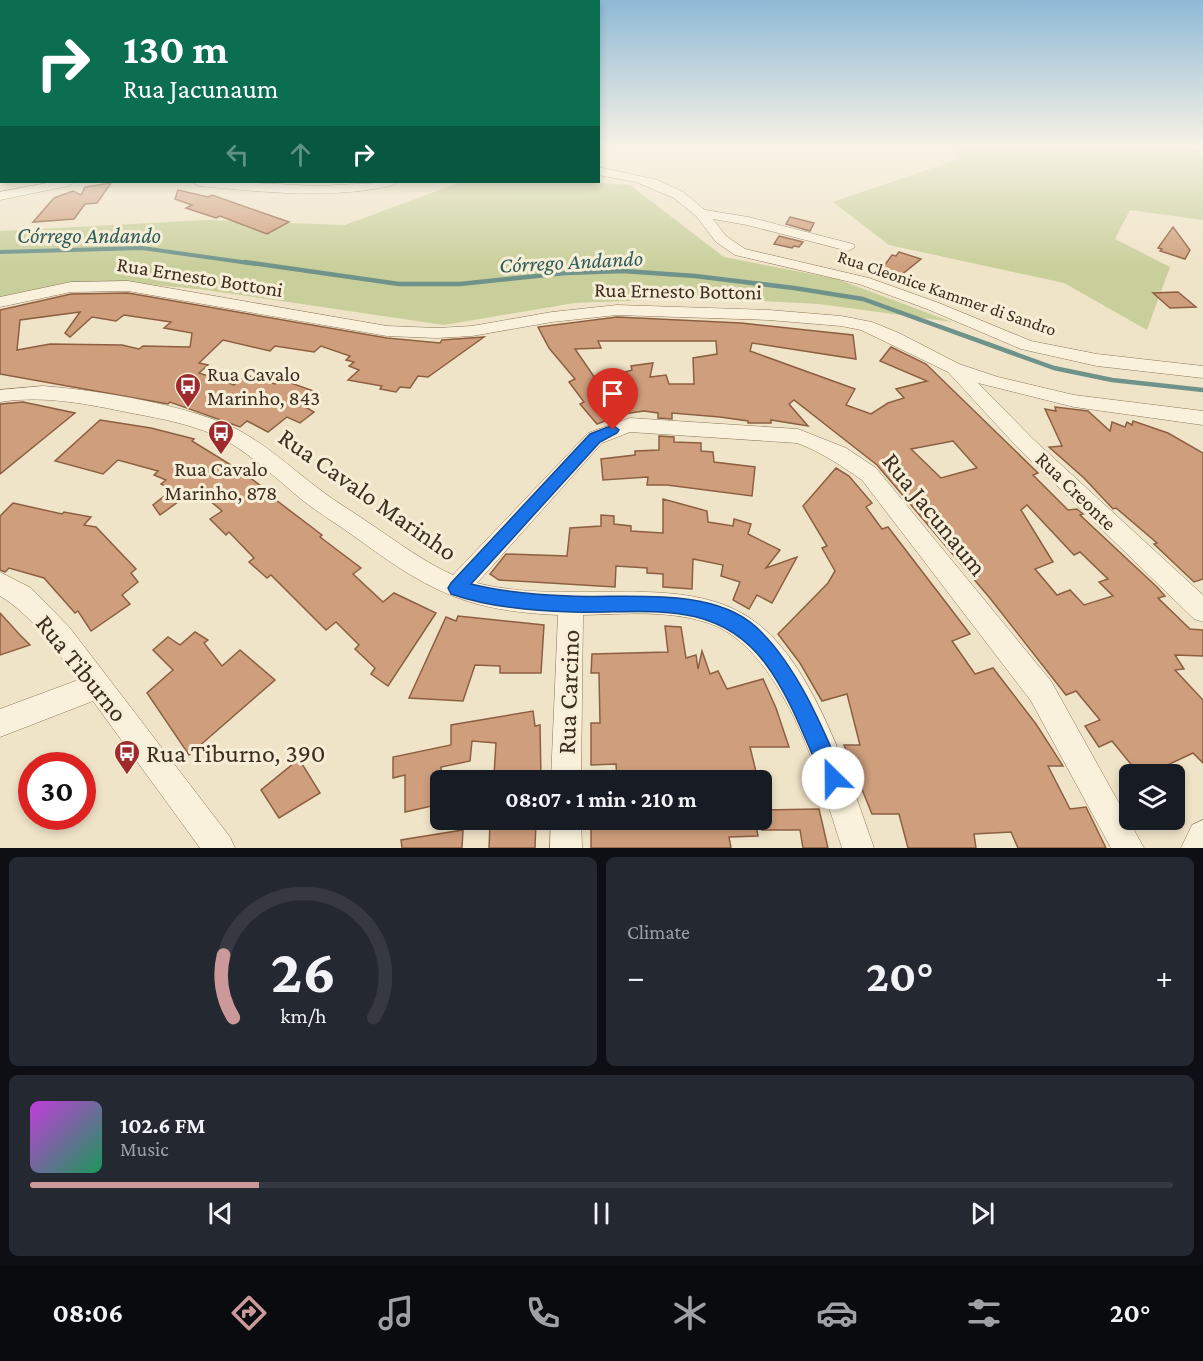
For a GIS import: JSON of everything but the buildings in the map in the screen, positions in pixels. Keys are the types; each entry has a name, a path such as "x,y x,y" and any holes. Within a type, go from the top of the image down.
{"street":[{"path":"0,195 20,188"},
{"path":"0,195 39,188"},
{"path":"258,188 333,191 355,188"},
{"name":"Rua Cleonice Kammer di Sandro","path":"665,188 676,193 701,213 724,243 740,252 864,281 933,306 1027,345 1097,360 1203,372"},
{"path":"701,213 748,221 848,247"},
{"name":"Rua Ernesto Bottoni","path":"0,302 71,287 128,286 387,331 437,333 472,331 552,317 617,310 778,316 841,321 866,326 918,348 953,368 994,382 1074,401 1194,418"},
{"name":"Rua Creonte","path":"953,368 1026,444 1203,610"},
{"name":"Rua Cavalo Marinho","path":"0,396 63,393 172,414 223,431 267,458 306,491 420,571 457,588 491,597 571,604 633,603 686,606 728,619 748,631 771,656 788,680 807,717 833,778 858,848"},
{"path":"1194,418 1203,433"},
{"name":"Rua Jacunaum","path":"457,588 595,438 613,430 630,425 669,426 798,436 821,444 857,464 869,474 1041,691 1128,848"},
{"name":"Rua Tiburno","path":"0,583 22,596 38,611 99,685 219,848"},
{"name":"Rua Carcino","path":"566,770 571,604"},
{"path":"0,723 99,685"},
{"path":"566,830 566,848"},
{"path":"1197,848 1203,836"}],"green space":[{"path":"446,188 633,188 724,257 837,279 952,322 819,304 703,298 574,303 444,325 206,290 126,282 0,298 0,231 206,220 345,225"},
{"path":"875,188 1203,188 1203,220 1130,210 1115,239 1170,267 1147,330 1064,283 889,245 833,202"}],"waterway":[{"name":"Córrego Andando","path":"0,252 142,248 256,264"},
{"name":"Córrego Andando","path":"245,262 399,284 460,284 565,273 623,271 695,276 794,288 863,299 1054,368 1112,380 1203,390"}],"place":[{"name":"Rua Cavalo Marinho, 843","path":"188,409"},
{"name":"Rua Cavalo Marinho, 878","path":"221,456"},
{"name":"Rua Tiburno, 390","path":"127,776"}],"route":[{"path":"613,430 595,438 457,588 491,597 571,604 633,603 686,606 728,619 748,631 771,656 788,680 807,717 833,778"}]}
